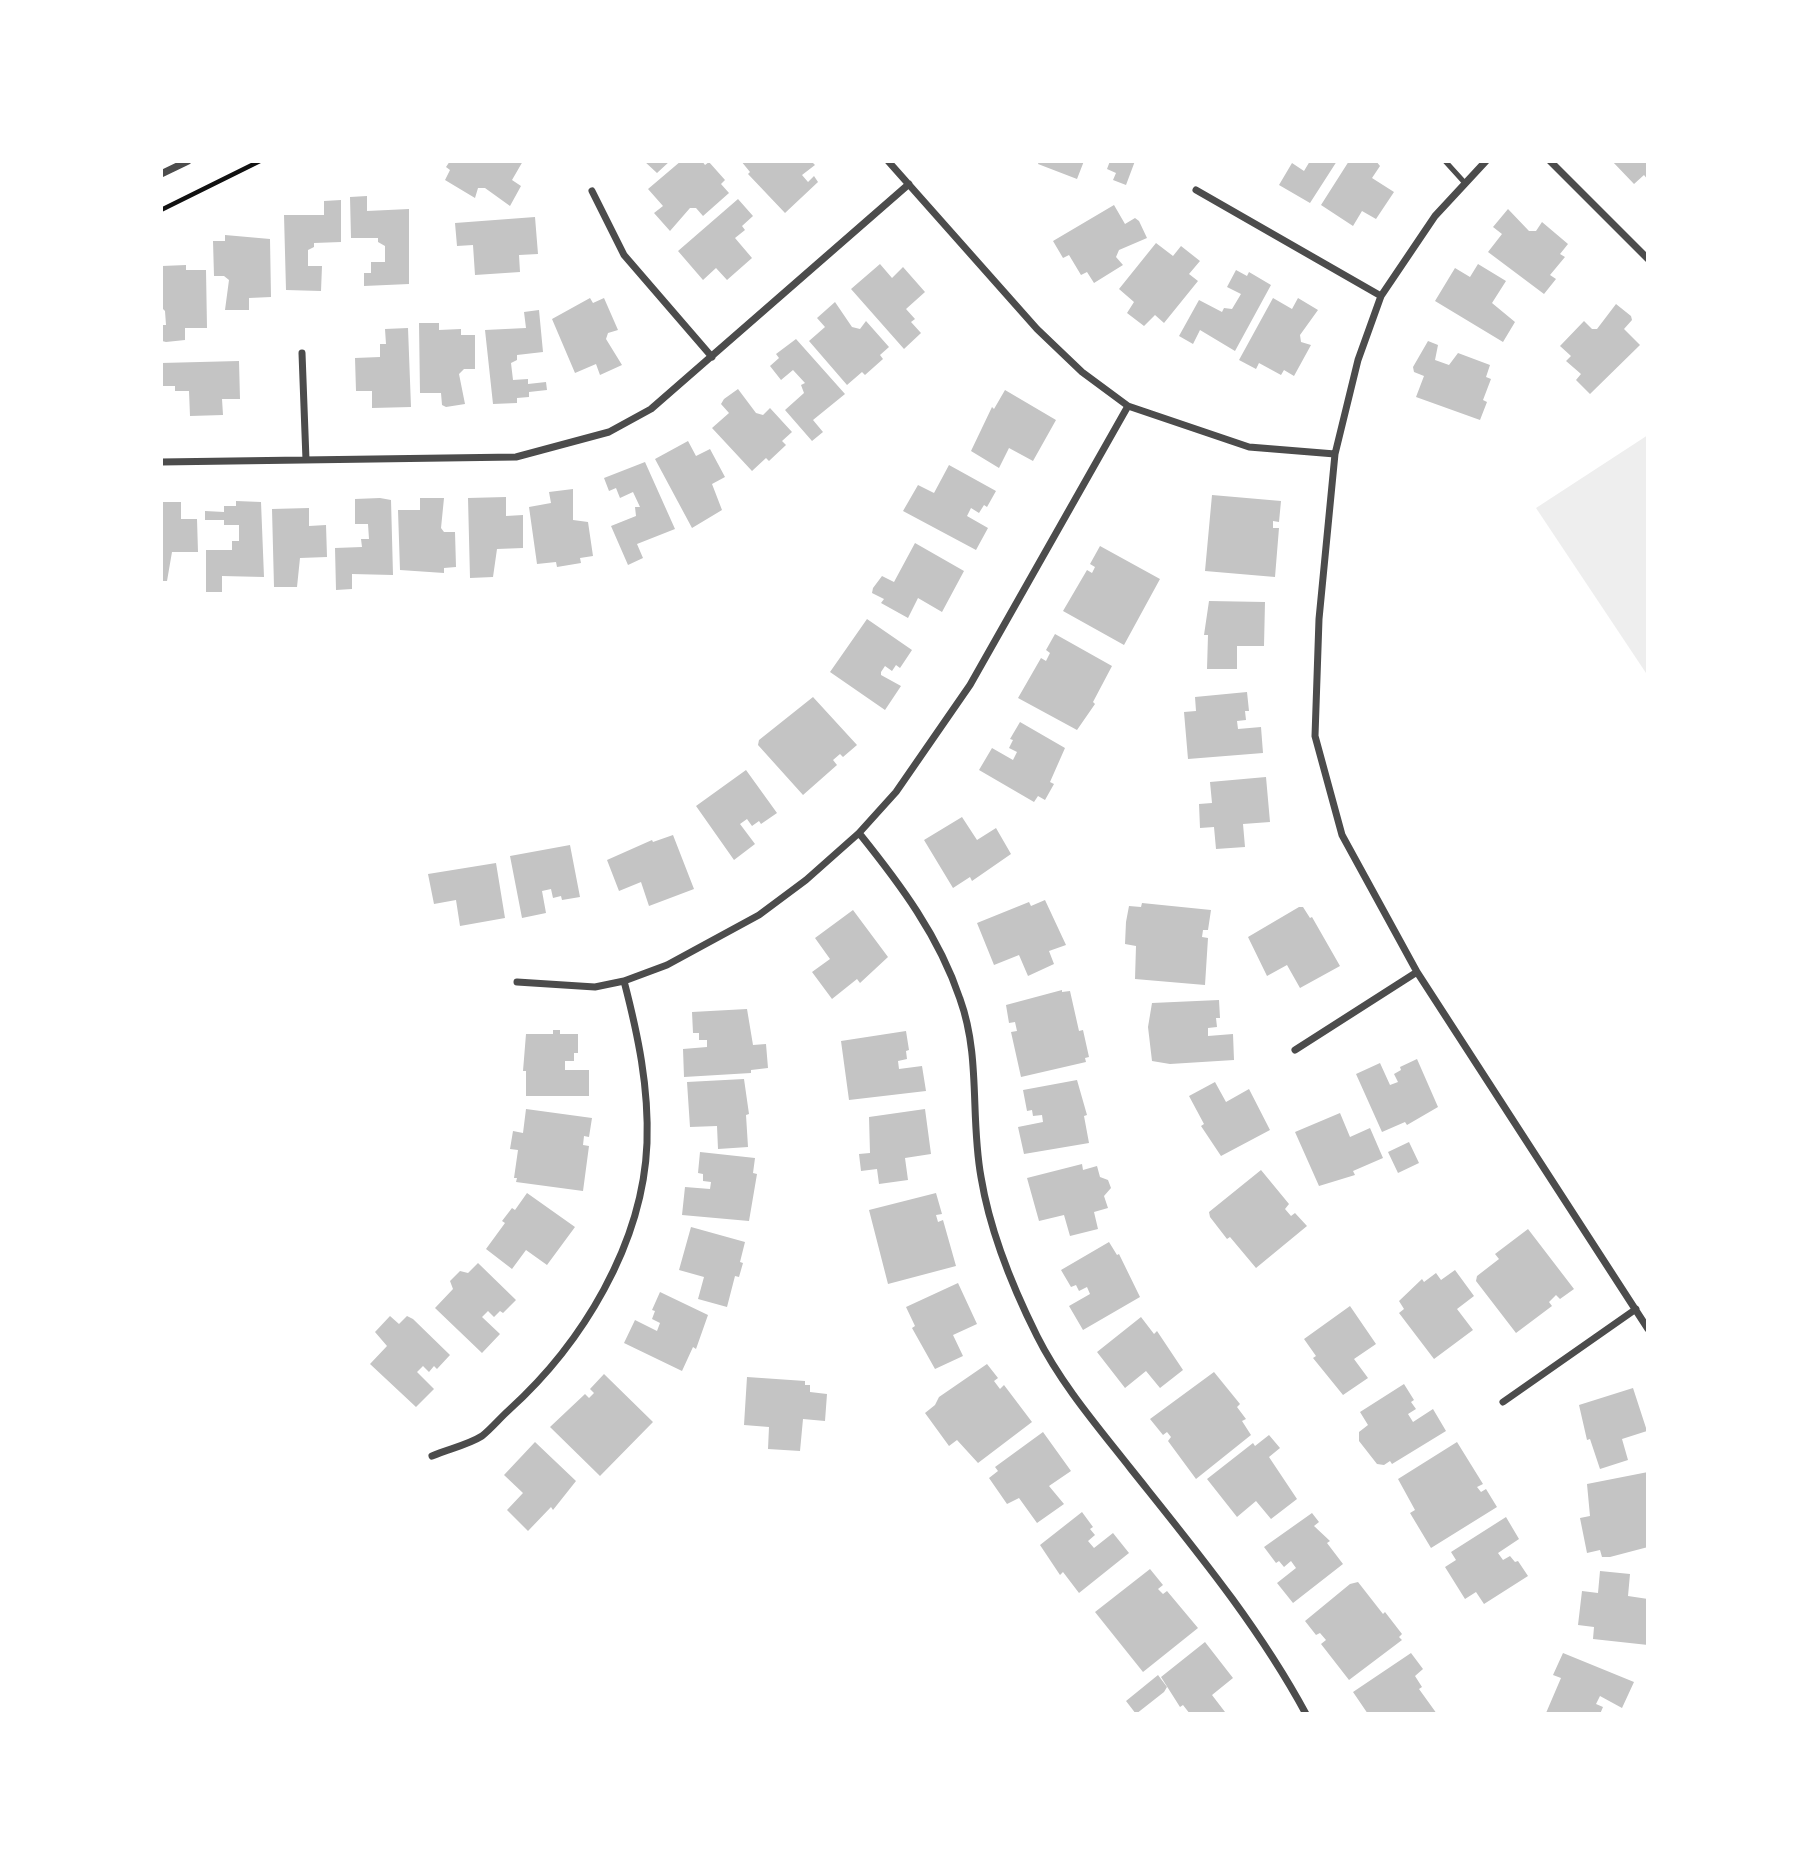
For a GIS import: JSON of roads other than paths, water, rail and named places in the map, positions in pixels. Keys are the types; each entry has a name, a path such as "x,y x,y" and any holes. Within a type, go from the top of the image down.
{"street":[{"path":"161,172 173,161"},
{"path":"161,172 188,161"},
{"path":"888,161 1037,329 1083,372 1128,406 1249,447 1335,454"},
{"path":"1486,161 1435,216 1381,296 1358,360 1335,454 1319,619 1315,736 1342,835 1417,972 1648,1329"},
{"path":"1550,161 1648,259"},
{"path":"161,461 516,457 610,432 652,409 909,184"},
{"path":"1196,190 1381,296"},
{"path":"592,191 624,255 712,357"},
{"path":"302,353 306,460"},
{"path":"517,982 595,987 624,981 688,955 759,915 806,880 859,833 896,792 970,685 1128,406"},
{"path":"859,833 902,887 934,939 961,999 975,1060 980,1176 993,1230 1038,1338 1063,1380 1093,1421 1238,1604 1276,1659 1306,1714"},
{"path":"1295,1050 1417,972"},
{"path":"432,1455 481,1436 539,1383 585,1323 618,1259 639,1200 647,1145 646,1093 639,1038 624,981"},
{"path":"1503,1402 1636,1310"}],"lane":[{"path":"1445,161 1464,182"}]}
